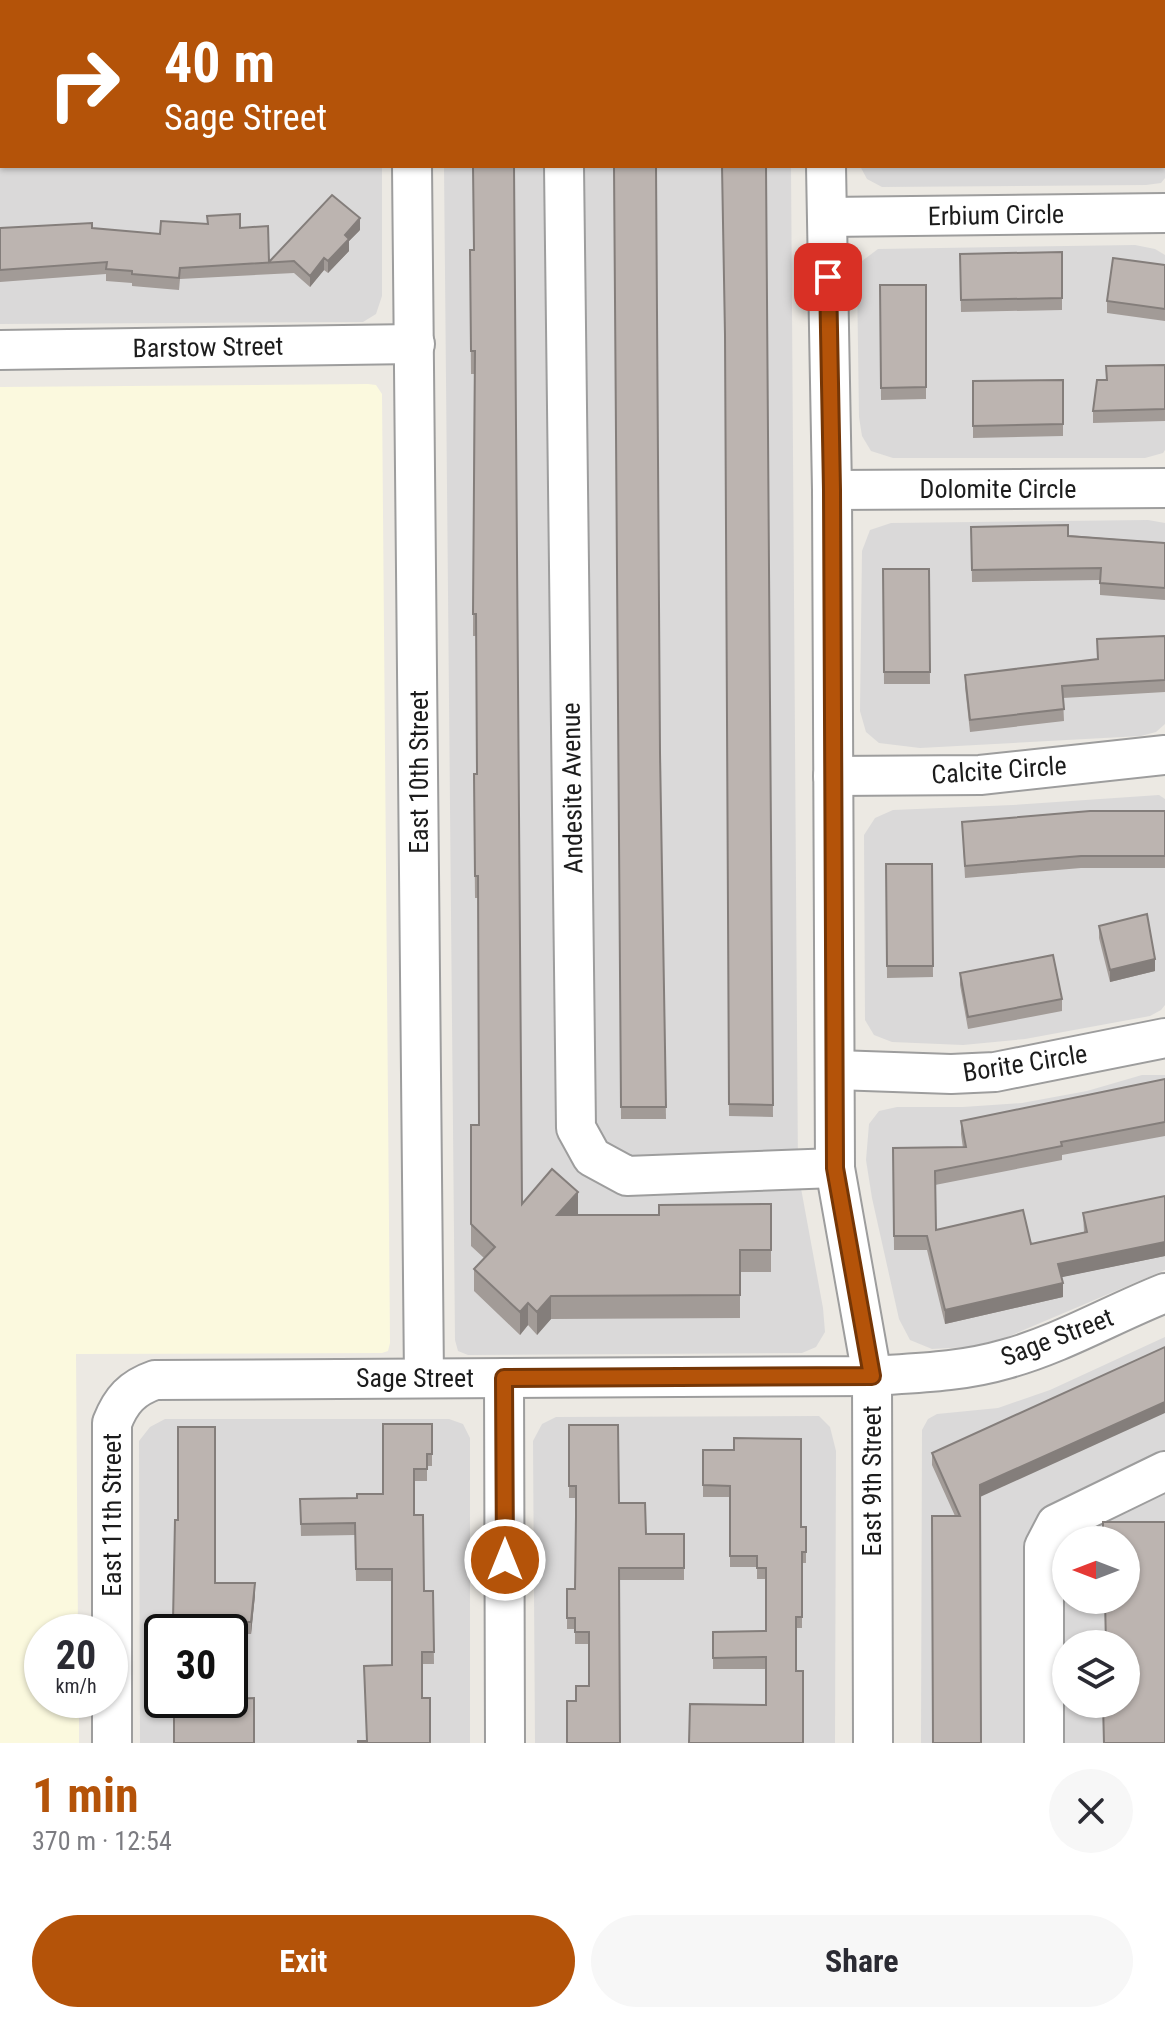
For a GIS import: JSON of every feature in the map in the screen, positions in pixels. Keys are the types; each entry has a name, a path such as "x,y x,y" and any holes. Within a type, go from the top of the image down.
{"street":[{"name":"East 10th Street","path":"412,168 424,1378"},
{"name":"Andesite Avenue","path":"564,168 576,1128 592,1157 627,1176 835,1168"},
{"name":"East 9th Street","path":"826,168 832,490 835,1168 872,1376 873,1743"},
{"name":"Erbium Circle","path":"827,217 1165,213"},
{"name":"Barstow Street","path":"0,350 415,344"},
{"name":"Dolomite Circle","path":"832,490 1165,488"},
{"name":"Calcite Circle","path":"833,776 980,775 1165,755"},
{"name":"Borite Circle","path":"836,1070 951,1074 995,1072 1165,1038"},
{"name":"Sage Street","path":"133,1389 155,1380 872,1376 950,1371 1007,1359 1165,1293"},
{"path":"504,1378 505,1743"},
{"name":"East 11th Street","path":"112,1743 112,1423 119,1404 133,1389"},
{"path":"1044,1743 1044,1547 1056,1524 1165,1471"}],"shaded area":[{"path":"0,168 382,168 382,296 376,314 363,322 0,324"},
{"path":"444,168 791,168 798,1172 825,1332 816,1347 802,1353 468,1355 458,1351 455,1340"},
{"path":"861,168 1165,168 1165,178 1161,183 1146,185 882,187 867,179"},
{"path":"1135,245 1155,249 1165,255 1163,453 1145,458 893,458 871,451 862,436 859,417 857,277 862,261 878,249"},
{"path":"368,384 376,385 382,394 390,1343 388,1351 382,1353 76,1354 78,1614 24,1614 24,1718 79,1718 79,1743 0,1743 0,387"},
{"path":"1148,520 1165,523 1165,724 1156,732 1141,736 920,748 879,743 866,732 860,711 862,551 870,530 891,523"},
{"path":"1159,795 1165,799 1165,1005 1161,1010 1150,1016 1025,1039 963,1045 892,1042 874,1035 865,1020 864,835 875,818 893,810"},
{"path":"1142,1075 1165,1075 1165,1270 1005,1338 969,1347 932,1349 910,1340 899,1319 866,1160 869,1124 879,1111 897,1107 1022,1103 1087,1091"},
{"path":"1165,1337 1165,1743 921,1743 922,1430 928,1419 937,1414 998,1408 1050,1390"},
{"path":"819,1416 830,1427 836,1451 835,1743 535,1743 533,1441 542,1424 556,1417"},
{"path":"165,1419 449,1419 463,1424 470,1438 470,1743 140,1743 139,1441 150,1427"}],"building":[{"path":"473,168 514,168 522,1204 552,1169 578,1192 557,1215 659,1215 659,1205 771,1204 771,1250 740,1250 740,1295 551,1296 537,1312 528,1303 520,1312 474,1269 495,1247 471,1224 471,1125 479,1125 478,876 475,876 474,774 477,774 476,614 473,614 475,351 471,351 470,250 474,250"},
{"path":"614,168 656,168 666,1107 621,1107"},
{"path":"722,168 766,168 773,1105 729,1104"},
{"path":"332,195 360,218 345,235 349,239 328,261 324,258 310,276 294,261 180,268 179,278 106,269 107,262 0,270 0,228 92,223 92,228 160,234 161,221 208,224 207,216 240,214 240,228 268,226 269,262"},
{"path":"1062,252 1062,298 961,300 960,254"},
{"path":"1113,258 1165,265 1165,309 1107,301"},
{"path":"880,285 926,285 926,387 881,388"},
{"path":"1165,365 1165,409 1093,411 1097,380 1107,380 1106,366"},
{"path":"1063,380 1063,424 973,426 973,381"},
{"path":"1068,525 1068,536 1165,543 1165,588 1100,583 1101,568 972,570 971,527"},
{"path":"883,569 929,569 930,672 884,672"},
{"path":"1165,636 1165,680 1062,686 1064,709 970,720 965,675 1098,659 1097,639"},
{"path":"1090,811 1165,811 1165,856 1081,856 965,866 962,822"},
{"path":"886,864 932,864 933,966 887,966"},
{"path":"1147,914 1155,959 1110,970 1099,926"},
{"path":"1053,955 1062,999 968,1017 960,973"},
{"path":"1165,1079 1165,1122 935,1171 936,1230 1023,1210 1031,1244 1087,1232 1083,1213 1165,1196 1165,1242 1058,1264 1063,1283 945,1310 927,1236 894,1236 893,1148 966,1147 961,1121"},
{"path":"1165,1347 1165,1402 980,1485 981,1743 933,1743 932,1516 960,1516 932,1453"},
{"path":"383,1424 432,1424 432,1454 427,1454 427,1469 414,1469 414,1515 423,1515 424,1591 433,1591 434,1652 422,1652 422,1698 430,1698 430,1743 358,1743 367,1741 364,1666 392,1665 392,1569 356,1569 355,1523 301,1524 300,1499 357,1498 357,1494 383,1494"},
{"path":"569,1425 618,1425 619,1503 645,1503 646,1534 684,1534 684,1568 619,1568 620,1743 567,1743 567,1701 576,1701 576,1686 589,1686 589,1632 575,1632 575,1618 567,1618 567,1589 575,1589 576,1517 576,1486 569,1486"},
{"path":"178,1427 215,1427 215,1583 255,1583 251,1622 248,1622 248,1614 173,1614 175,1520 178,1520"},
{"path":"734,1438 801,1439 801,1527 806,1527 806,1552 802,1552 802,1617 796,1617 796,1671 803,1671 803,1743 689,1743 690,1704 766,1705 766,1657 713,1658 713,1632 766,1631 766,1568 757,1568 757,1556 730,1556 730,1486 703,1485 703,1450 734,1450"},
{"path":"1103,1522 1165,1522 1165,1743 1104,1743 1103,1718 1140,1718 1140,1630 1106,1630 1105,1614 1140,1614 1140,1526 1103,1526"},
{"path":"248,1698 254,1698 254,1743 174,1743 174,1718 248,1718"}],"route":[{"path":"505,1560 504,1378 872,1376 835,1168 828,277"}]}
